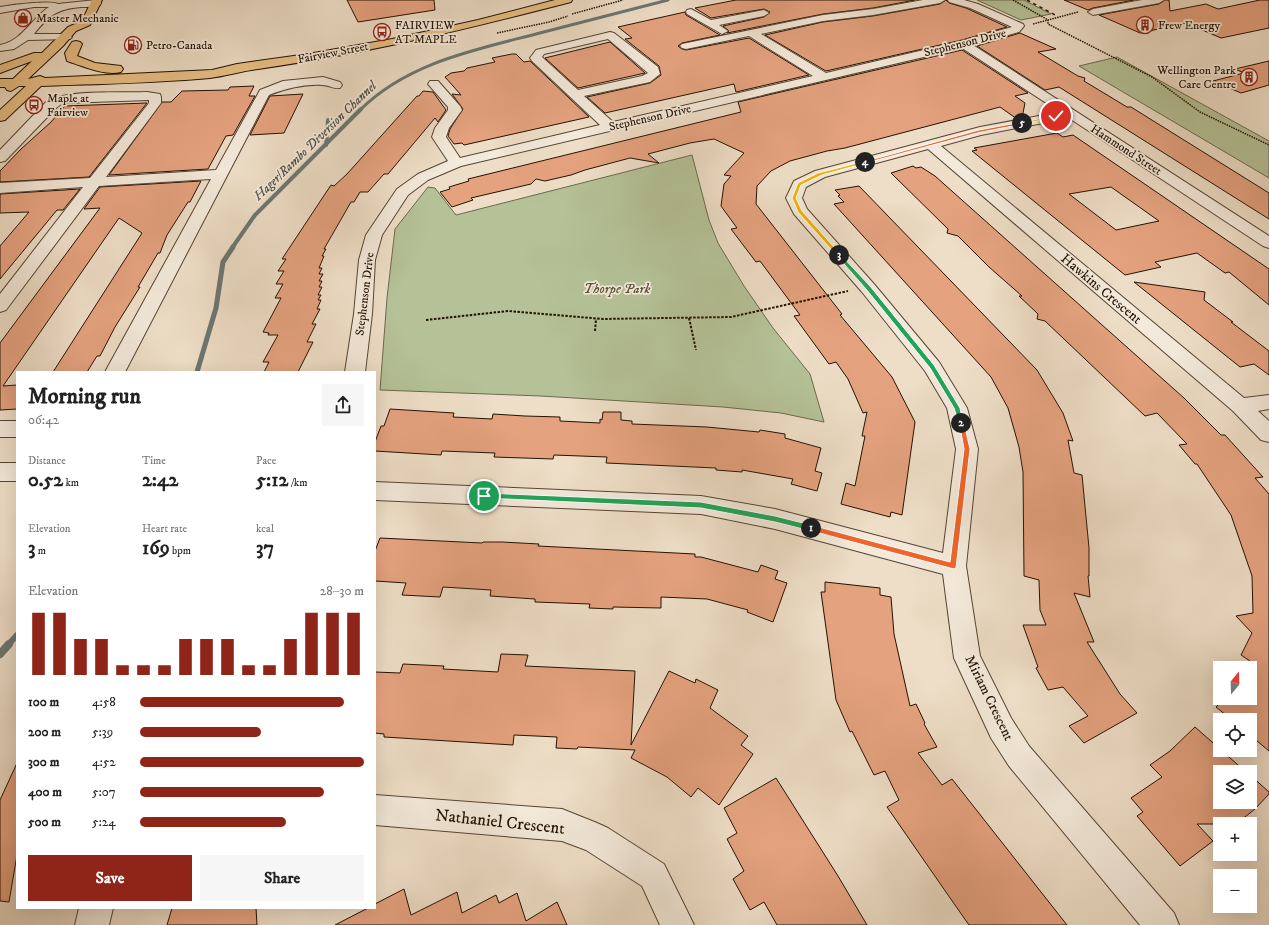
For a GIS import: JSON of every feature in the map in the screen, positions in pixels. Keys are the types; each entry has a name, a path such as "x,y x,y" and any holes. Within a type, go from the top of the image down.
{"main road":[{"name":"Fairview Street","path":"0,83 108,80 212,74 237,68 308,58 392,42 479,23 567,0"},
{"path":"0,97 72,29 86,23 96,1"},
{"path":"60,60 90,29 86,23"},
{"path":"0,69 22,62 62,40"},
{"path":"76,44 71,54 71,58 93,66 117,69"},
{"name":"Fairview Street","path":"0,73 212,64 237,68"},
{"path":"2,116 49,71"},
{"path":"2,116 27,100 60,87 108,80"}],"street":[{"path":"686,46 784,25 823,18 873,12 940,0"},
{"name":"Stephenson Drive","path":"355,371 363,314 367,260 374,235 402,192 422,178 456,163 964,44 1015,30 1019,26 974,6 954,0"},
{"path":"1093,12 1159,0"},
{"path":"0,48 12,46 26,37 41,18 54,8 96,1"},
{"path":"856,3 873,12"},
{"path":"0,10 46,4 54,4 54,8"},
{"path":"752,4 784,25"},
{"path":"691,12 730,36"},
{"path":"710,23 764,13"},
{"path":"751,33 824,77"},
{"path":"576,94 646,79 654,74 654,70 610,35 540,52 536,58 610,127"},
{"path":"26,37 62,40"},
{"name":"Hammond Street","path":"964,44 1269,243"},
{"path":"116,371 264,93 284,85 322,81 336,85"},
{"path":"434,84 455,110 442,128 439,137 456,163"},
{"path":"0,158 51,105 59,100 70,98 132,96 155,97 156,103 0,306"},
{"name":"Miriam Crescent","path":"1072,114 980,131 820,174 799,184 794,198 800,211 868,288 932,367 957,408 967,449 954,566 967,658 1001,728 1019,756 1162,925"},
{"name":"Hawkins Crescent","path":"931,145 1240,406 1269,434"},
{"path":"0,188 222,174"},
{"path":"1240,406 1269,402"},
{"path":"0,429 16,429"},
{"path":"0,472 16,472"},
{"path":"376,491 701,505 775,519 954,566"},
{"name":"Nathaniel Crescent","path":"376,810 562,825 597,839 652,875 677,925"},
{"path":"92,925 96,909"}],"path":[{"path":"1014,0 1048,20 1048,24 1152,77 1200,112 1269,145"},
{"path":"1015,30 1076,12 1093,12"},
{"path":"426,320 508,311 596,318 731,317 868,288"},
{"path":"595,331 596,318"},
{"path":"689,318 696,350"}],"green space":[{"path":"977,0 1024,0 1051,14 1021,20"},
{"path":"1117,57 1269,141 1269,178 1079,66"},
{"name":"Thorpe Park","path":"692,155 709,220 718,243 744,286 773,328 810,374 824,422 781,413 723,407 541,396 380,390 387,298 395,229 428,187 435,188 456,215"}],"building":[{"path":"347,0 434,0 435,10 358,22"},
{"path":"736,0 915,0 873,8 823,14 727,33 729,31 723,26 764,17 770,12 764,9 711,18 695,8"},
{"path":"946,0 949,3 966,8 1007,27 962,40 826,71 765,35 823,22 873,16 940,4"},
{"path":"1064,0 1134,0 1088,10"},
{"path":"1165,0 1169,0 1170,11 1206,4 1218,9 1260,0 1269,0 1269,28 1221,38 1186,23 1140,33 1099,15 1159,4"},
{"path":"685,12 686,15 720,35 682,43 678,46 682,49 686,50 749,38 809,75 736,92 734,84 605,113 587,97 650,83 661,75 659,66 625,39 632,38 618,27"},
{"path":"1020,33 1056,49 1038,52 1078,76 1085,78 1084,81 1127,107 1131,107 1269,193 1269,219 1059,87 1045,90 977,46"},
{"path":"610,42 645,73 578,88 545,58"},
{"path":"962,50 1028,93 1015,96 1025,103 1022,118 1017,119 1000,107 845,148 827,151 790,161 771,171 757,186 756,204 842,314 840,315 892,377 915,422 902,515 891,512 890,517 841,504 846,483 855,486 865,436 862,436 867,412 863,413 848,379 836,362 829,364 794,316 800,315 760,261 756,262 731,229 737,228 721,206 724,184 731,176 724,175 744,153 714,139 690,143 648,154 659,163 630,158 545,181 536,179 531,184 471,198 473,200 452,207 440,192 450,189 449,187 469,181 468,179 741,112 738,102"},
{"path":"516,54 524,62 530,61 589,117 464,145 462,143 454,144 448,136 450,129 463,109 452,94 461,95 445,77 451,73 464,71 467,68 495,62 492,58"},
{"name":"Wellington Park Care Centre","path":"1269,61 1269,85 1241,93 1213,81 1244,73 1235,69"},
{"path":"254,86 249,96 255,96 233,135 226,136 208,169 109,175 162,102 171,102 182,91 228,90 230,87"},
{"path":"423,91 433,92 446,110 438,122 435,118 388,174 384,174 368,192 360,192 354,202 351,202 324,249 326,249 322,256 324,256 319,268 322,268 319,274 323,274 319,281 322,281 319,287 322,287 318,295 321,295 318,300 321,300 317,309 320,309 312,324 316,324 307,342 313,342 298,371 264,371 269,362 263,362 278,335 268,335 269,333 263,332 281,298 275,298 283,284 276,284 284,271 278,271 286,259 282,259 331,185 334,186 347,174 417,96 419,96"},
{"path":"303,94 284,133 250,135 270,96"},
{"path":"147,103 89,177 0,182 0,171 21,149 51,122 65,106"},
{"path":"1057,133 1063,137 1073,135 1269,269 1269,305 1229,272 1225,273 1197,253 1155,262 1161,267 1125,275 972,151 977,150 974,148","holes":["1111,187 1159,221 1116,230 1069,194"]},
{"path":"913,166 916,168 921,167 935,176 1184,398 1221,435 1225,435 1263,477 1255,478 1269,494 1269,751 1257,741 1257,713 1223,713 1216,707 1218,705 1257,705 1257,661 1250,661 1241,655 1252,633 1236,616 1253,613 1252,576 1231,515 1197,464 1195,464 1179,445 1187,444 1157,413 1145,416 1045,321 1037,319 1038,314 1019,296 1022,296 989,267 958,236 947,233 948,229 891,173"},
{"path":"201,181 190,202 188,202 167,235 160,253 158,253 138,287 140,287 115,327 100,356 97,356 88,371 54,371 142,233 119,218 3,386 16,385 16,409 0,410 0,343 100,208 84,209 100,187"},
{"path":"859,186 1037,370 1063,413 1073,441 1068,440 1074,473 1082,475 1089,548 1088,576 1090,597 1074,593 1094,642 1087,642 1120,694 1137,713 1084,743 1069,726 1088,716 1063,687 1048,690 1036,668 1038,667 1023,625 1046,625 1040,610 1039,580 1024,576 1023,472 1019,447 1008,408 991,377 834,204 844,202 835,190"},
{"path":"80,189 63,210 57,210 0,279 0,246 29,212 0,213 0,194"},
{"path":"1134,282 1205,292 1204,300 1269,351 1269,375 1254,364 1240,367"},
{"path":"390,409 454,413 453,417 492,419 493,414 560,417 560,421 600,423 603,412 621,412 621,420 632,421 632,424 707,427 759,432 760,430 785,434 785,438 821,448 815,471 822,473 817,491 791,484 793,479 742,470 742,472 716,470 716,468 606,463 607,457 554,455 553,459 494,457 495,453 442,451 441,455 376,451 376,439 381,426 384,426"},
{"path":"380,538 482,543 502,542 539,544 538,546 695,554 695,557 701,557 758,572 761,565 778,571 775,579 787,583 773,622 747,612 748,610 707,599 661,597 661,608 613,607 613,609 589,608 590,604 535,602 535,599 490,596 491,590 443,587 440,597 402,595 406,583 376,581 376,548"},
{"path":"825,582 880,588 880,595 891,597 894,634 910,706 916,704 925,723 924,724 937,747 918,753 942,785 952,779 1067,925 969,925 887,807 899,800 885,771 874,775 852,731 850,732 836,700 821,592 825,592"},
{"path":"501,654 528,655 525,666 635,671 631,745 669,671 695,683 696,679 718,690 710,708 748,736 741,745 753,754 719,805 698,788 691,797 667,777 631,758 635,750 578,747 577,749 556,748 557,737 514,735 513,745 384,737 384,734 376,733 376,672 400,673 403,664 444,666 443,669 498,672"},
{"path":"1195,727 1213,743 1213,757 1229,757 1238,765 1213,765 1213,809 1255,809 1245,817 1213,817 1213,824 1197,824 1213,841 1180,866 1137,816 1143,812 1131,798 1162,777 1150,765 1170,751"},
{"path":"16,765 16,861 9,902 0,901 0,800"},
{"path":"776,778 867,925 777,925 764,902 750,910 733,879 744,871 727,839 737,833 724,808"},
{"path":"1257,781 1269,792 1269,794 1257,807"},
{"path":"404,889 411,915 457,892 462,913 496,895 499,903 517,893 526,921 557,902 567,925 335,925 366,909 376,909 376,903"},
{"path":"172,909 256,909 257,925 167,925"}],"waterway":[{"name":"Hager/Rambo Diversion Channel","path":"360,110 379,94 399,81 442,60 489,46 668,0"},
{"name":"Hager/Rambo Diversion Channel","path":"326,144 360,110"},
{"path":"326,144 328,120"},
{"name":"Hager/Rambo Diversion Channel","path":"232,248 255,215 326,144"},
{"name":"Hager/Rambo Diversion Channel","path":"197,371 216,308 223,262 233,247"},
{"name":"Hager/Rambo Diversion Channel","path":"8,645 16,636"},
{"name":"Hager/Rambo Diversion Channel","path":"0,654 9,644"}],"railway":[{"path":"1027,0 1057,16"}],"place":[{"name":"Master Mechanic","path":"23,18"},
{"name":"Frew Energy","path":"1145,25"},
{"name":"FAIRVIEW AT MAPLE","path":"382,32"},
{"name":"Petro-Canada","path":"133,45"},
{"name":"Wellington Park Care Centre","path":"1249,77"},
{"name":"Maple at Fairview","path":"34,105"}],"route":[{"path":"484,496 701,505 775,519 954,566 967,449 957,408 932,367 868,288 800,211 794,198 799,184 820,174 980,131 1056,116"}]}
